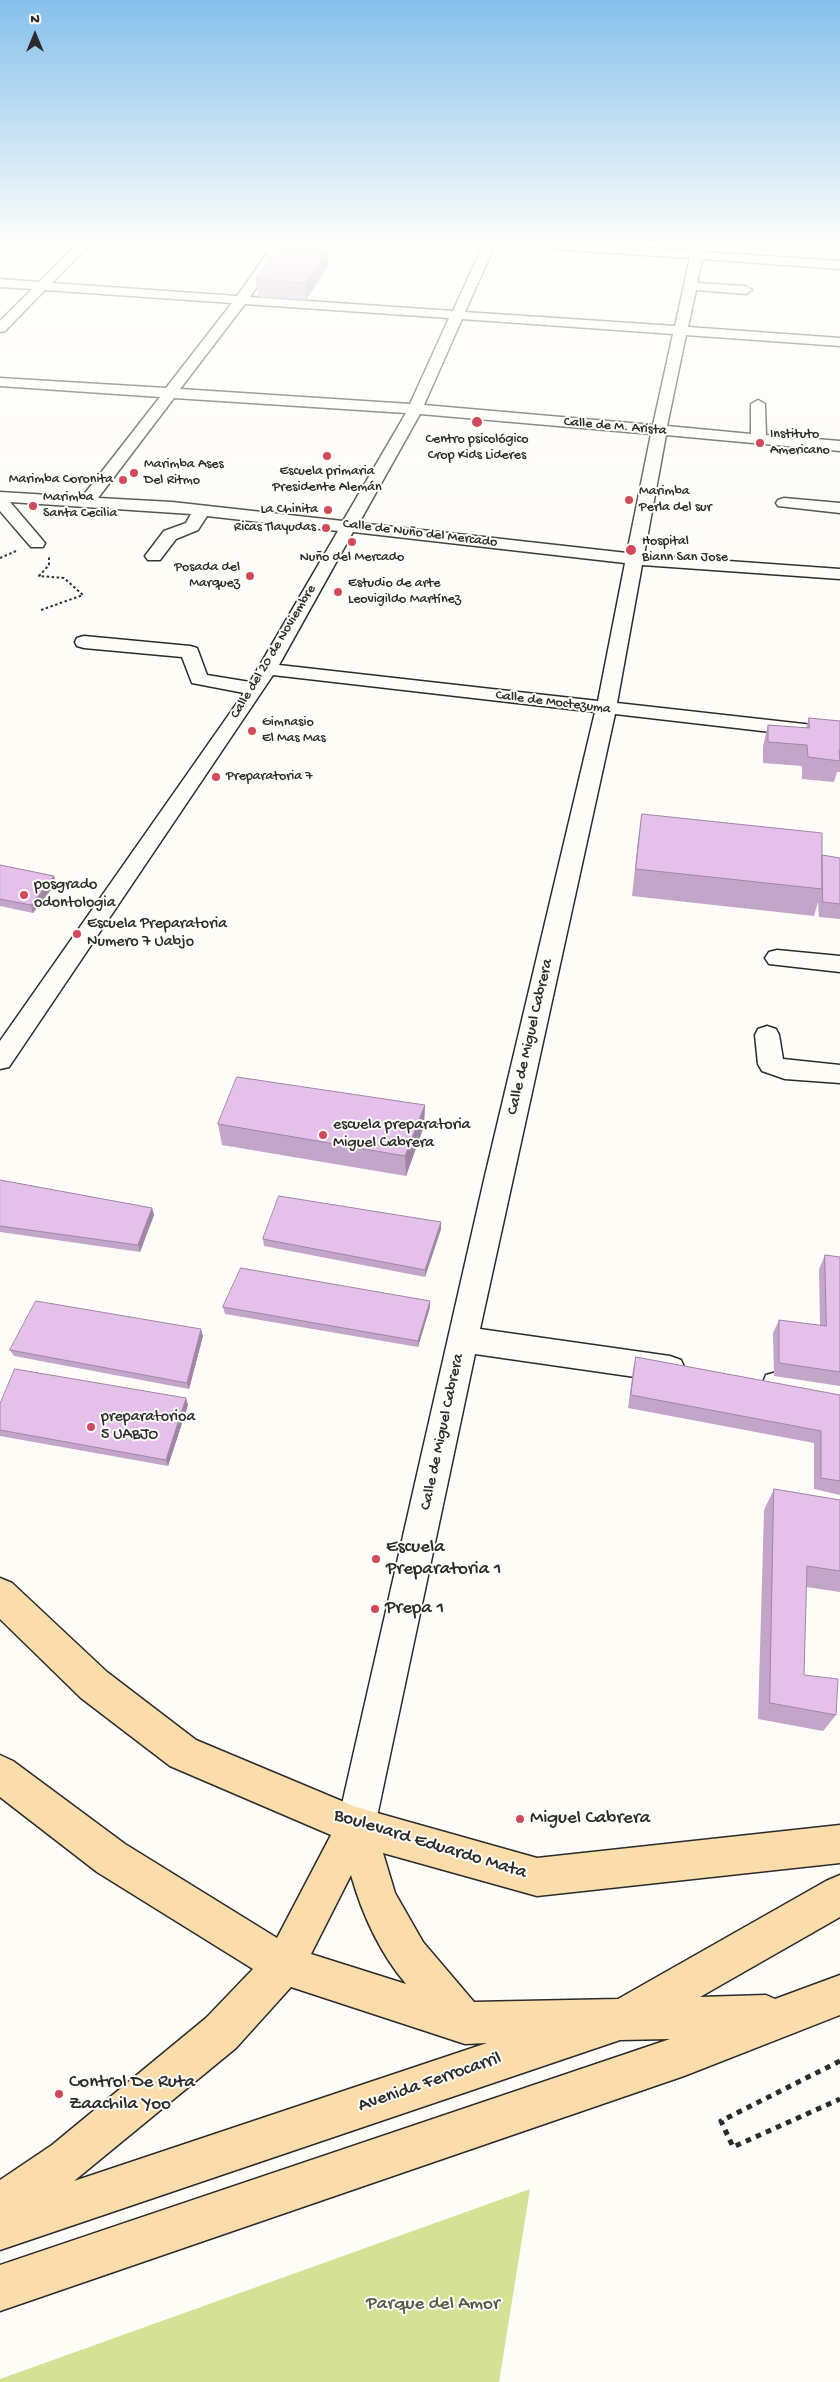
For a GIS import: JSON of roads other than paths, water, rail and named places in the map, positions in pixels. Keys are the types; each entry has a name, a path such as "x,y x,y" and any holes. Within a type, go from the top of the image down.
{"main road":[{"name":"Boulevard Eduardo Mata","path":"0,1595 94,1684 183,1752 356,1826 537,1877 840,1844"},
{"path":"0,1774 111,1858 284,1965 465,2023 624,2018 785,2016"},
{"path":"0,2206 67,2160 221,2034 284,1965 356,1826"},
{"path":"356,1826 378,1901 409,1956 465,2023"},
{"name":"Avenida Ferrocarril","path":"0,2228 624,2018 840,1895"},
{"path":"0,2288 665,2061 840,1995"}],"street":[{"path":"88,500 198,356"},
{"name":"Calle del 20 de Noviembre","path":"0,1060 256,689 415,409 439,356"},
{"name":"Calle de Miguel Cabrera","path":"356,1826 463,1339 606,709 659,431 676,356"},
{"name":"Calle de M. Arista","path":"0,382 415,409 840,446"},
{"path":"758,404 759,439"},
{"name":"Calle de Nuño del Mercado","path":"0,497 88,500 202,510 348,525 635,559 840,574"},
{"path":"0,502 37,543"},
{"path":"840,508 785,508 840,518"},
{"path":"154,556 170,535 192,526 202,510"},
{"path":"84,642 190,652 199,679 256,689"},
{"name":"Calle de Moctezuma","path":"267,669 606,709 840,734"},
{"path":"777,958 840,964"},
{"path":"767,1034 771,1064 785,1070 840,1074"},
{"path":"463,1339 695,1373"},
{"path":"753,1381 840,1394"}],"place":[{"name":"Centro psicológico Crop Kids Lideres","path":"477,422"},
{"name":"Instituto Americano","path":"760,443"},
{"name":"Escuela primaria Presidente Alemán","path":"327,456"},
{"name":"Marimba Ases Del Ritmo","path":"134,473"},
{"name":"Marimba Coronita","path":"123,480"},
{"name":"Marimba Perla del sur","path":"629,500"},
{"name":"Marimba Santa Cecilia","path":"33,506"},
{"name":"La Chinita","path":"328,510"},
{"name":"Ricas Tlayudas","path":"326,528"},
{"name":"Nuño del Mercado","path":"352,542"},
{"name":"Hospital Biann San Jose","path":"631,550"},
{"name":"Posada del Marquez","path":"250,576"},
{"name":"Estudio de arte Leovigildo Martínez","path":"338,592"},
{"name":"Gimnasio El Mas Mas","path":"252,731"},
{"name":"Preparatoria 7","path":"216,777"},
{"name":"posgrado odontologia","path":"24,895"},
{"name":"Escuela Preparatoria Numero 7 Uabjo","path":"77,934"},
{"name":"escuela preparatoria Miguel Cabrera","path":"323,1135"},
{"name":"preparatorioa 5 UABJO","path":"91,1427"},
{"name":"Escuela Preparatoria 1","path":"376,1559"},
{"name":"Prepa 1","path":"375,1609"},
{"name":"Miguel Cabrera","path":"520,1819"},
{"name":"Control De Ruta Zaachila Yoo","path":"59,2094"}],"park label":[{"name":"Parque del Amor","path":"433,2305"}]}
